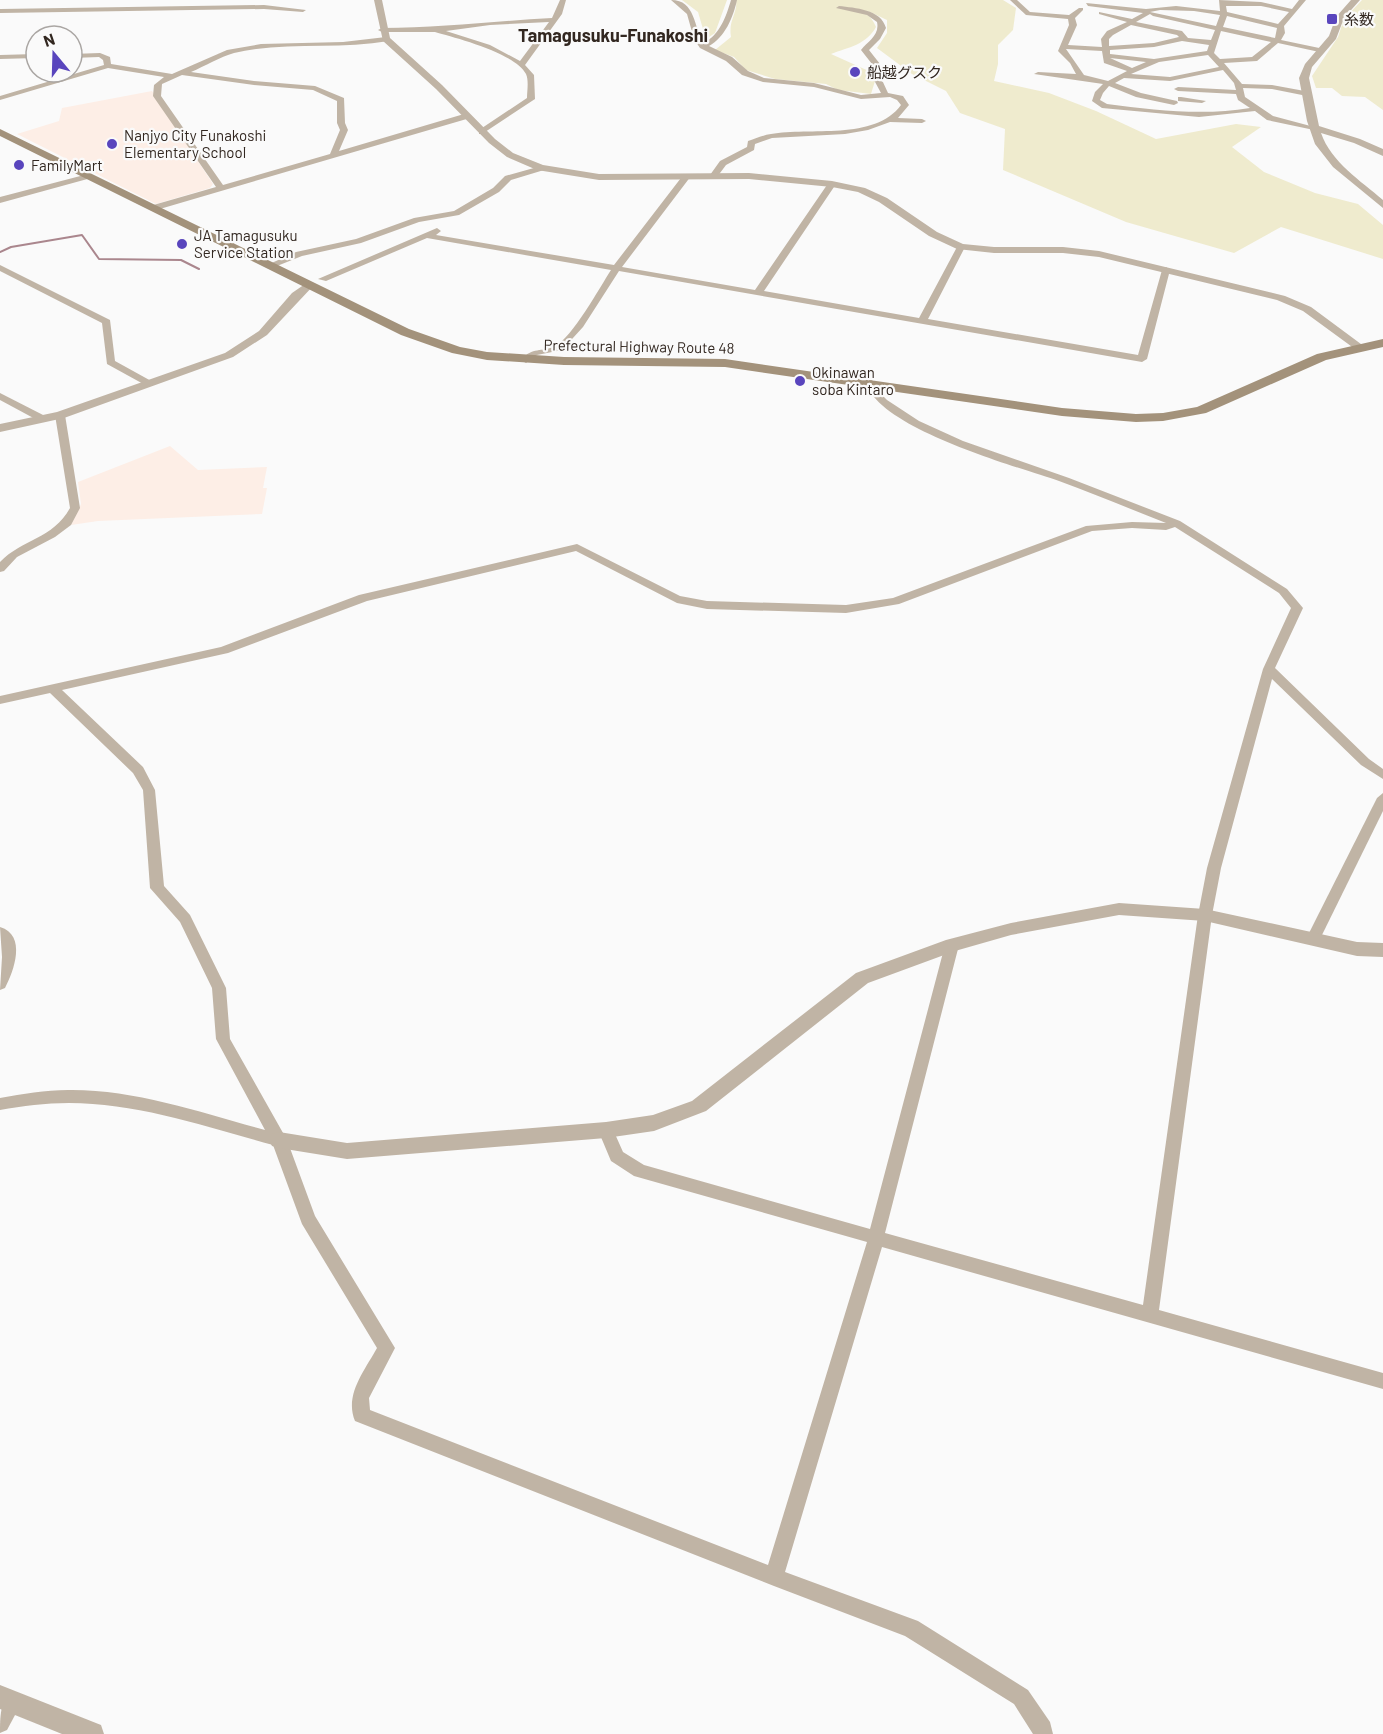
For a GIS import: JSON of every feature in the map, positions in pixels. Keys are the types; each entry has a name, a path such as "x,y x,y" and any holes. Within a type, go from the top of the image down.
{"main road":[{"name":"Prefectural Highway Route 48","path":"0,132 384,323 429,342 487,356 526,360 725,363 1084,415 1136,418 1163,417 1201,410 1219,404 1310,361 1383,343"}],"street":[{"path":"378,0 384,35 482,132 510,155 541,168 598,177 714,175 832,184 861,190 883,200 933,234 961,247 994,250 1078,251 1281,298 1307,309 1359,348"},
{"path":"522,64 559,14 563,0"},
{"path":"674,0 690,13 698,39 703,46 729,59 745,73 763,80 814,86 861,97 885,94 897,96 905,105 901,112 889,120 850,132 771,136 759,139 752,143 751,148 723,163 714,175"},
{"path":"703,46 710,45 718,36 734,0"},
{"path":"1013,0 1028,15 1071,17 1086,4"},
{"path":"1291,0 1302,1"},
{"path":"1356,0 1340,17 1333,37 1308,66 1304,78 1314,128 1324,151 1383,205"},
{"path":"1218,61 1254,60 1277,41 1281,33 1280,27 1302,1"},
{"path":"1210,53 1221,28 1224,14 1222,2 1261,4 1293,11"},
{"path":"1019,6 1086,4 1147,12 1321,51"},
{"path":"1086,4 1132,22 1179,33 1185,39"},
{"path":"0,11 264,7 303,10"},
{"path":"839,8 869,13 880,22 879,36 865,50 876,64 878,80 885,94"},
{"path":"1132,70 1107,61 1105,39 1110,33 1154,8 1178,8 1224,14 1280,27"},
{"path":"1071,17 1073,25 1062,51 1073,62 1081,77"},
{"path":"220,187 157,96 158,83 230,52 261,46 343,44 384,35 490,23 554,20"},
{"path":"1132,22 1163,43"},
{"path":"435,30 464,37 522,64 530,76 531,99 482,132"},
{"path":"1107,51 1185,39 1214,43"},
{"path":"1064,47 1107,51 1155,61"},
{"path":"1210,53 1238,82 1241,98 1276,121 1314,128 1357,141 1383,153"},
{"path":"1210,53 1155,61 1132,70 1109,83 1099,92 1096,101 1100,105 1161,113 1216,115 1256,109"},
{"path":"84,56 100,55 107,59 108,66"},
{"path":"0,57 24,57"},
{"path":"0,98 108,66 172,76"},
{"path":"1124,75 1170,79 1224,68"},
{"path":"182,73 254,83 315,88 331,94 340,100 341,123 344,130 334,154"},
{"path":"1038,74 1081,77 1109,83 1139,95 1178,101 1202,101"},
{"path":"1170,79 1178,89 1178,101"},
{"path":"1178,89 1272,87 1307,94"},
{"path":"1161,113 1178,101"},
{"path":"153,208 467,116"},
{"path":"889,120 922,121"},
{"path":"269,266 299,254 358,241 417,220 449,216 496,190 508,178 541,168"},
{"path":"0,200 88,176"},
{"path":"526,360 534,352 559,348 580,326 616,269 687,176"},
{"path":"759,291 832,184"},
{"path":"323,279 429,236 439,230 449,216"},
{"path":"429,236 1142,358 1166,270"},
{"path":"923,320 961,247"},
{"path":"0,268 107,322 111,362 150,384"},
{"path":"0,428 60,415 219,359 246,346 263,333 296,295 308,285"},
{"path":"871,383 874,393 882,402 915,423 959,443 1065,480 1176,523 1282,591 1297,608 1269,669 1214,868 1205,915 1150,1316"},
{"path":"0,396 43,418"},
{"path":"0,569 13,555 51,535 67,523 75,508 60,415"},
{"path":"0,700 224,650 363,598 577,548 677,599 707,605 846,609 895,601 1090,528 1132,525 1166,526 1176,523"},
{"path":"1269,669 1365,762 1383,775"},
{"path":"52,688 138,770 149,790 157,888 185,920 219,988 223,1039 279,1140 308,1219 386,1348 360,1397 361,1415 774,1577 911,1628 1021,1697 1043,1729 1043,1734"},
{"path":"1313,939 1383,798"},
{"path":"0,1104 77,1095 133,1103 279,1140 346,1150 606,1130 654,1123 699,1106 862,978 952,945 1011,929 1119,909 1205,915 1357,948 1383,950"},
{"path":"0,932 8,944 10,958 0,984"},
{"path":"774,1577 876,1238 952,945"},
{"path":"606,1130 617,1156 640,1171 1383,1381"},
{"path":"0,1723 6,1699 92,1734"}],"shaded area":[{"path":"682,0 727,0 715,33 706,39 698,12"},
{"path":"736,0 1003,0 1016,8 1013,30 998,45 998,64 994,81 1049,93 1096,111 1156,139 1236,124 1261,127 1232,147 1264,172 1315,193 1358,204 1383,225 1383,259 1281,227 1234,253 1126,222 1003,170 1005,129 960,113 946,91 912,74 877,48 887,33 887,20 870,12 839,7 866,14 876,27 862,42 831,54 871,72 875,81 871,94 838,90 826,84 775,79 746,70 734,57 715,50 731,37"},
{"path":"1362,0 1383,0 1383,110 1365,97 1342,96 1332,88 1316,88 1312,76 1338,37 1344,19"},
{"name":"Nanjyo City Funakoshi Elementary School","path":"152,91 213,184 210,188 156,204 17,134 59,121 62,108"},
{"path":"170,446 198,470 267,467 263,488 267,488 262,514 98,521 71,525 81,504 78,482"}],"waterway":[{"path":"0,252 11,247 82,235 99,259 181,260 199,269"}],"place":[{"name":"糸数","path":"1332,19"},
{"name":"船越グスク","path":"855,72"},
{"name":"Nanjyo City Funakoshi Elementary School","path":"112,144"},
{"name":"FamilyMart","path":"19,165"},
{"name":"JA Tamagusuku Service Station","path":"182,244"},
{"name":"Okinawan soba Kintaro","path":"800,381"}],"district":[{"name":"Tamagusuku-Funakoshi","path":"613,35"}]}
